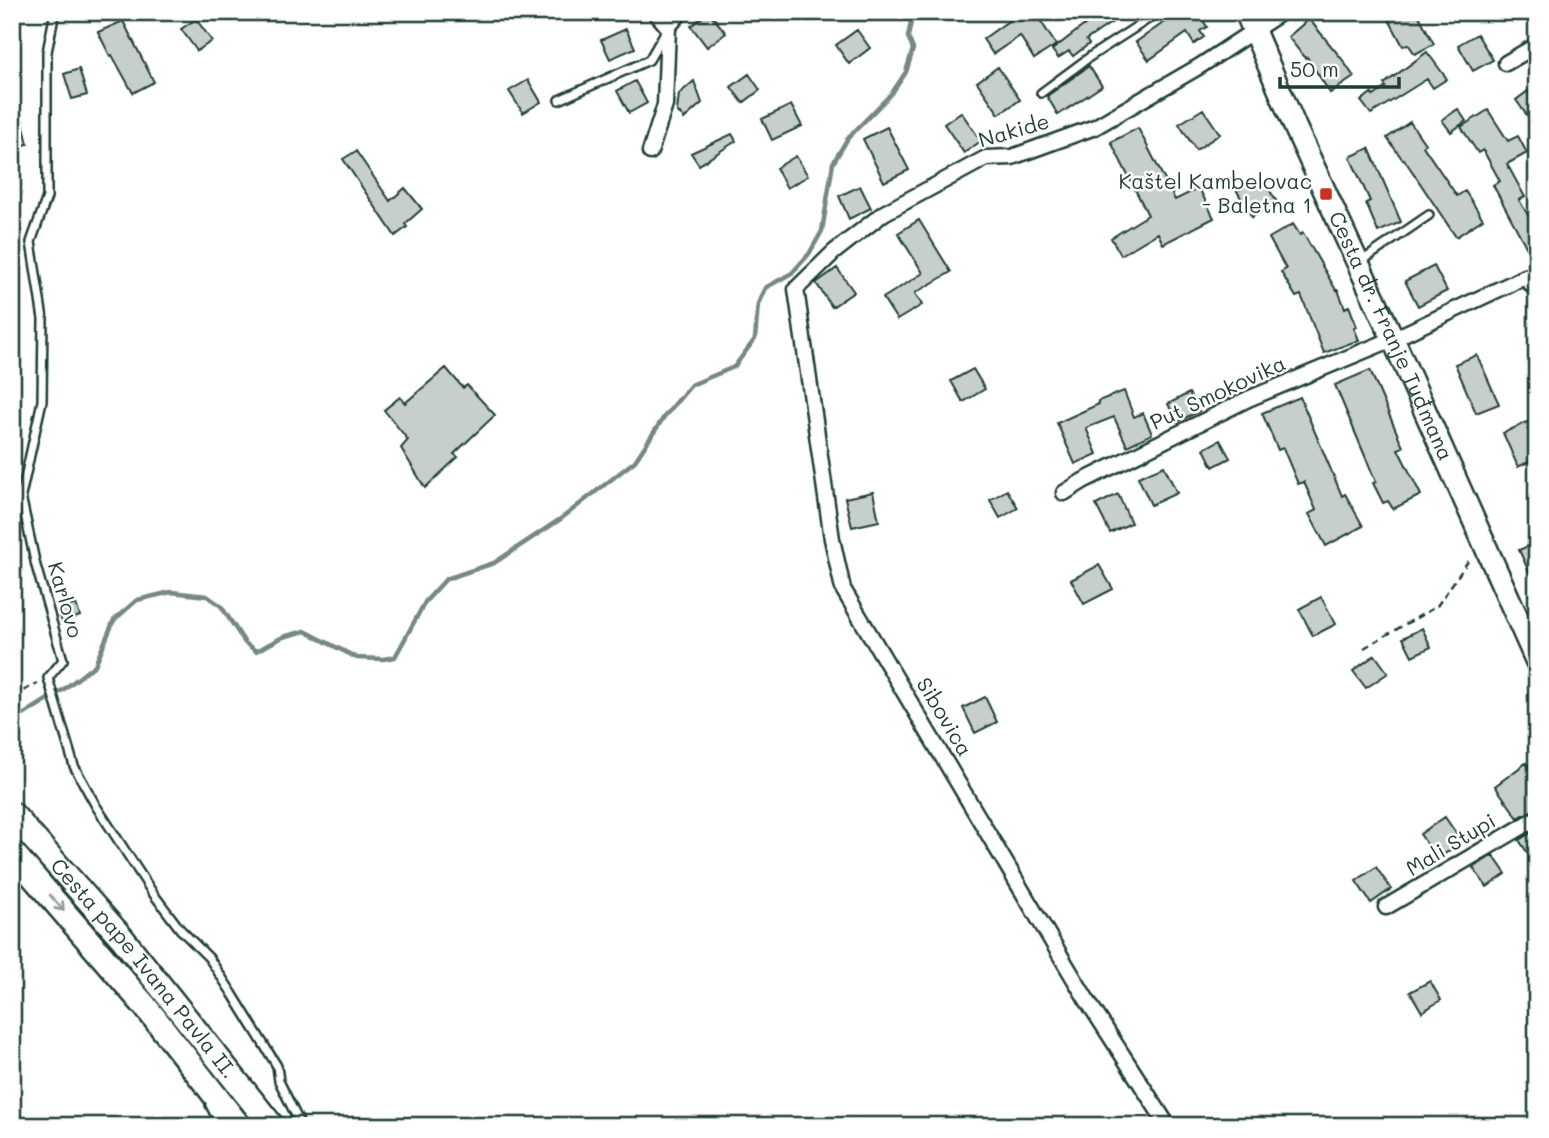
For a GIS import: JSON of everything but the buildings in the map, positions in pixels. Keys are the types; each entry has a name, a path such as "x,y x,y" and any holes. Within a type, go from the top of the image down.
{"main road":[{"name":"Cesta dr. Franje Tuđmana","path":"1250,21 1296,129 1537,662"},
{"name":"Cesta pape Ivana Pavla II.","path":"12,814 122,938 272,1126"},
{"name":"Cesta pape Ivana Pavla II.","path":"12,852 145,1006 239,1126"}],"street":[{"path":"655,12 668,27"},
{"path":"650,152 664,105 668,27 681,12"},
{"name":"Nakide","path":"796,289 834,252 884,213 986,158 1012,157 1095,127 1200,66 1250,21 1282,12"},
{"path":"1506,64 1537,45"},
{"name":"Put Smokovika","path":"1064,493 1248,399 1393,340 1525,278 1537,291"},
{"name":"Sibovica","path":"796,289 830,526 843,589 1085,997 1168,1126"},
{"name":"Mali Stupi","path":"1386,907 1537,818"}],"lane":[{"name":"Karlovo","path":"48,678 63,660 36,566 21,496 42,401 43,319 31,242 47,197 47,52 55,12"},
{"path":"1041,93 1091,56 1159,12"},
{"path":"559,100 649,60 668,27"},
{"path":"1358,263 1429,215"},
{"path":"48,678 74,766 96,806 152,892 180,929 209,958 253,1026 277,1066 279,1081 301,1126"},
{"path":"202,1077 209,1102 221,1126"}],"path":[{"path":"1364,648 1437,606 1482,539"},
{"path":"12,691 21,692 48,678"}],"waterway":[{"path":"12,720 64,689 95,665 114,620 137,600 171,592 207,596 221,606 245,643 256,651 283,637 305,631 357,658 395,657 425,602 446,579 494,563 562,518 635,461 664,417 691,385 734,367 755,339 758,304 765,288 792,273 809,254 822,231 833,163 848,138 892,93 906,72 913,49 908,37 913,12"}],"place":[{"name":"Kaštel Kambelovac - Baletna 1","path":"1326,194"}]}
